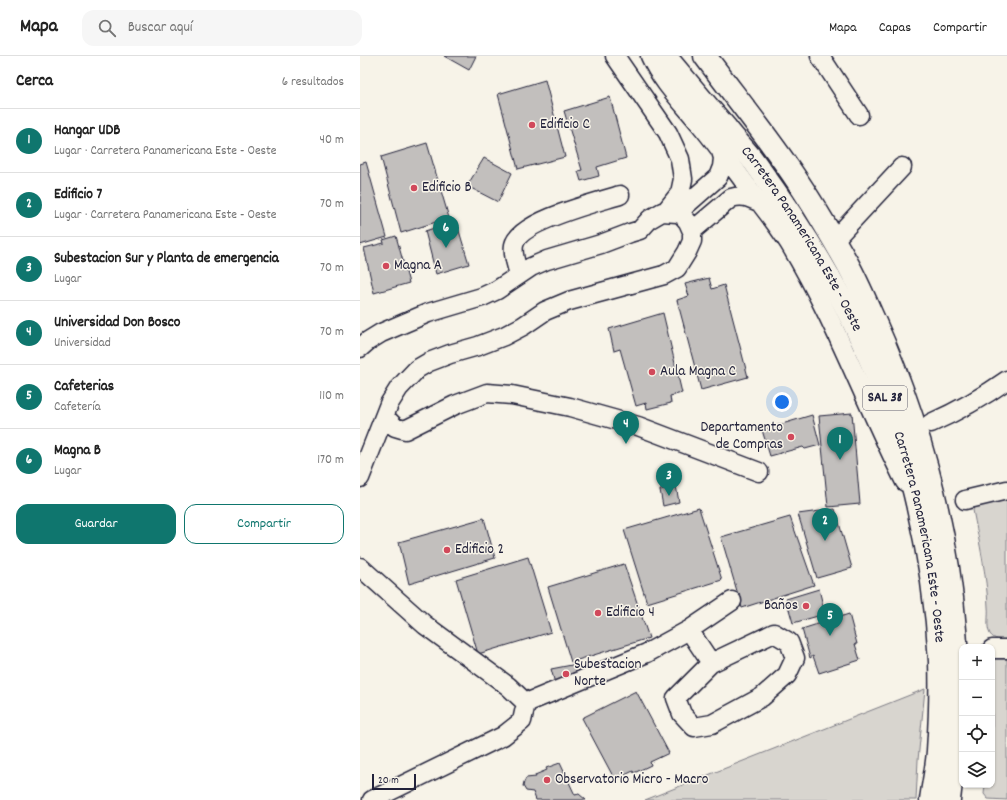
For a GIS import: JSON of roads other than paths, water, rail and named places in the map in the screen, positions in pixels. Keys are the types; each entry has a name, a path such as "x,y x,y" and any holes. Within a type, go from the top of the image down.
{"highway":[{"name":"Carretera Panamericana Este - Oeste","path":"665,56 754,162 824,268 843,302 860,338 892,413 918,508 929,564 937,622 940,663 938,754 931,800"},
{"name":"Carretera Panamericana Este - Oeste","path":"705,56 757,123 794,175 848,265 887,348 922,449 940,525 956,630 957,676 954,756 949,800"}],"street":[{"path":"615,56 668,133 680,159 683,179 680,193 671,212"},
{"path":"650,56 663,78 761,203 788,242 813,284 849,358 888,449 918,508"},
{"path":"820,56 859,115"},
{"path":"671,212 718,177 722,167 723,158 719,148"},
{"path":"834,240 902,166"},
{"path":"519,275 514,256 514,244 525,230 542,220 620,195"},
{"path":"692,231 731,198 744,196 761,203"},
{"path":"360,348 381,333 428,313 482,297 497,290 531,267 547,260 640,230 650,219 662,212 671,212 682,215 688,222 692,231 692,241 677,268 664,275 569,301 545,311 523,326 504,336 478,346 450,354 429,362 417,369 399,388 389,404 360,478"},
{"path":"931,423 961,410 988,394 1007,380"},
{"path":"385,417 395,427 405,430 455,405 487,393 512,395 570,407 638,426 759,472"},
{"path":"965,500 1007,490"},
{"path":"360,567 425,625 508,686 526,703"},
{"path":"526,703 647,653 689,630 732,601"},
{"path":"689,630 711,663"},
{"path":"774,633 789,642 795,658 787,675 762,697 712,724 694,728 682,714 676,698 711,663 774,633"},
{"path":"995,649 1007,649"},
{"path":"372,800 503,736 522,721 526,703"}],"place":[{"name":"Edificio C","path":"532,125"},
{"name":"Edificio B","path":"414,188"},
{"name":"Magna B","path":"446,248"},
{"name":"Magna A","path":"386,266"},
{"name":"Aula Magna C","path":"652,372"},
{"name":"Departamento de Compras","path":"791,437"},
{"name":"Universidad Don Bosco","path":"626,444"},
{"name":"Hangar UDB","path":"840,460"},
{"name":"Subestacion Sur y Planta de emergencia","path":"669,496"},
{"name":"Edificio 7","path":"825,541"},
{"name":"Edificio 2","path":"447,550"},
{"name":"Baños","path":"806,606"},
{"name":"Edificio 4","path":"598,613"},
{"name":"Cafeterias","path":"830,636"},
{"name":"Subestacion Norte","path":"566,674"},
{"name":"Observatorio Micro - Macro","path":"547,780"}]}
